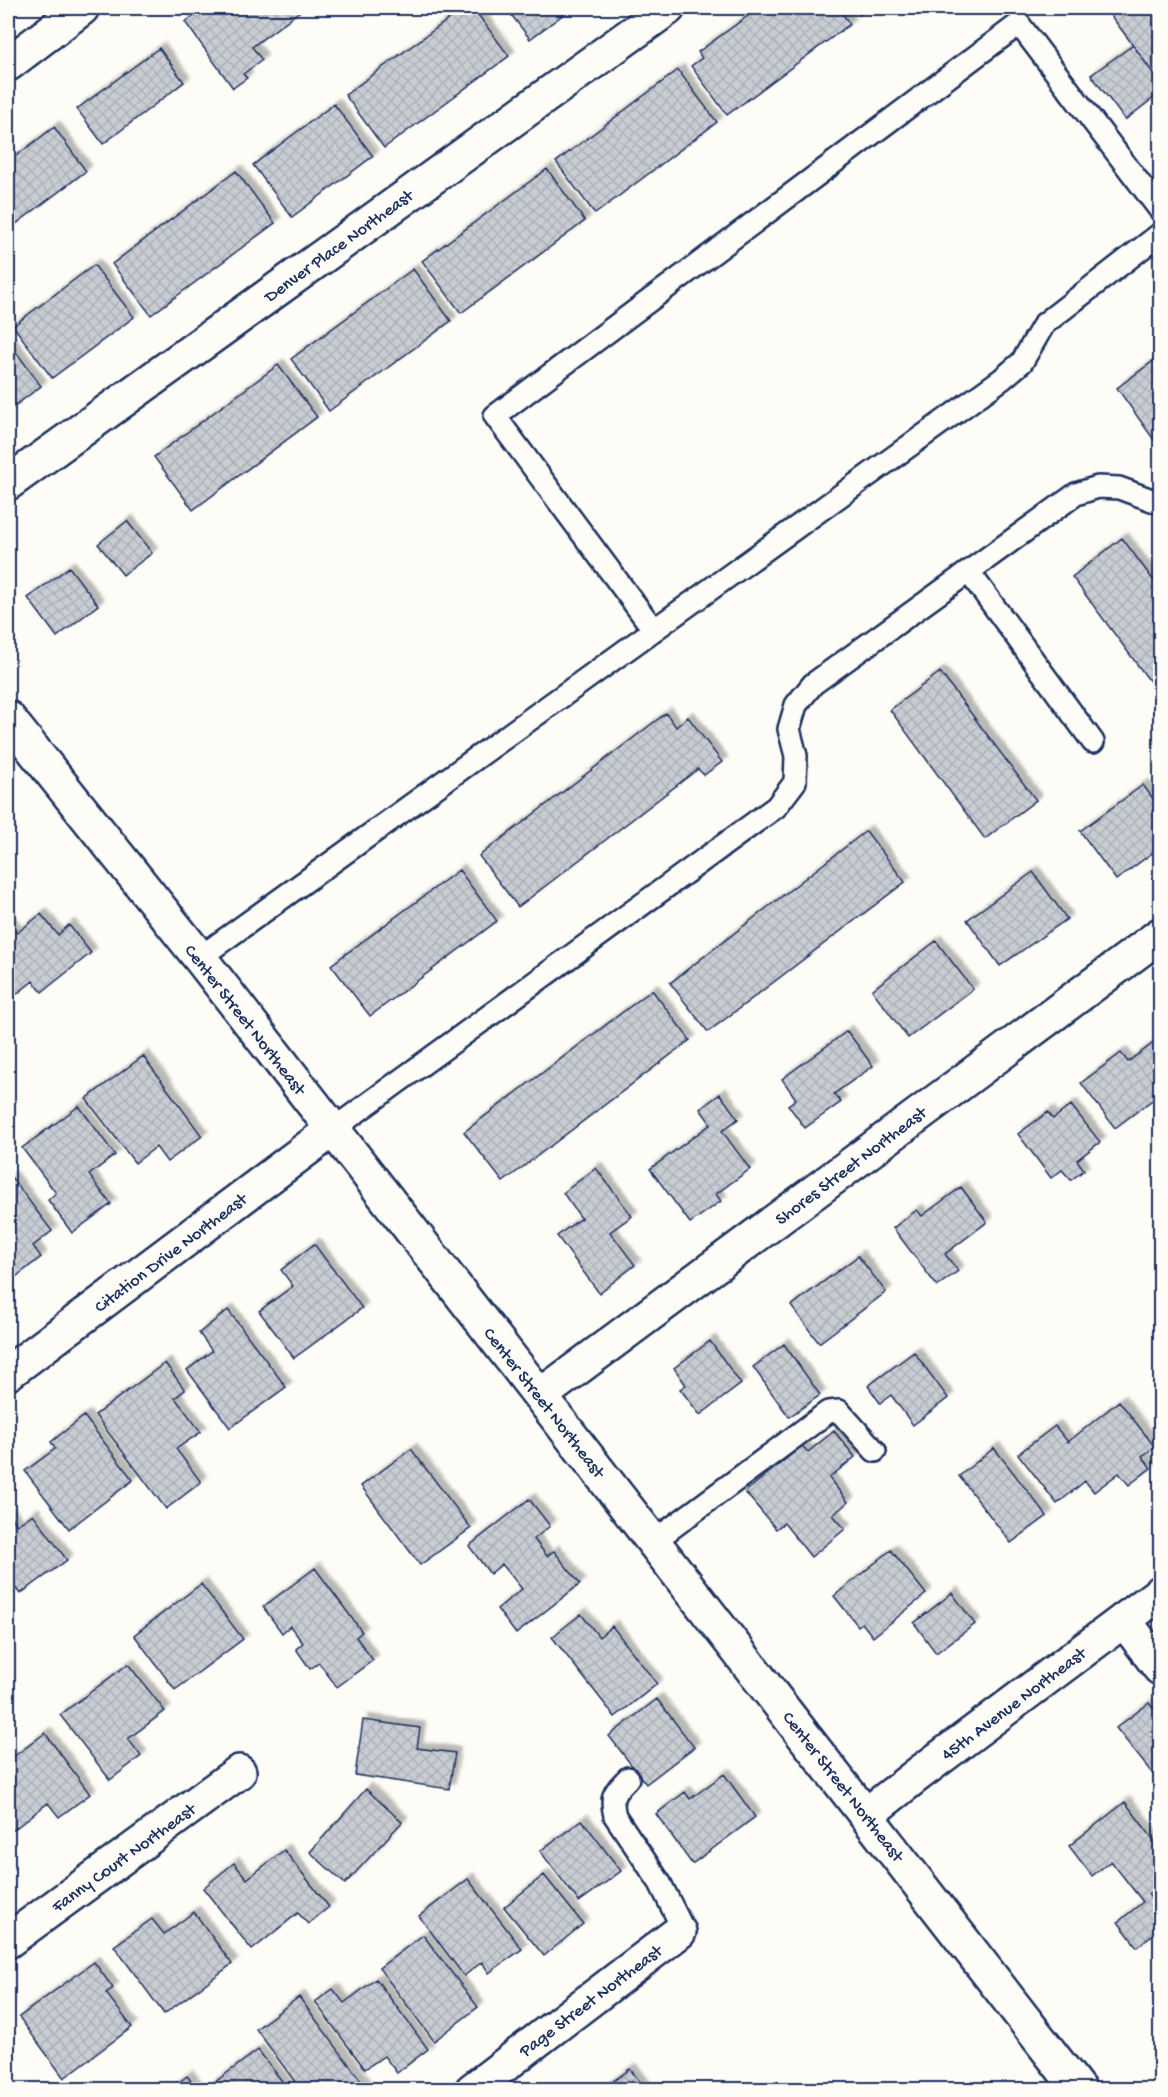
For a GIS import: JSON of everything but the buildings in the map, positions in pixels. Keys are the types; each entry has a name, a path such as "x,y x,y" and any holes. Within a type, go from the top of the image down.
{"street":[{"path":"8,64 82,8"},
{"name":"Denver Place Northeast","path":"8,483 668,8"},
{"name":"Center Street Northeast","path":"8,718 199,958 1079,2090"},
{"name":"Shores Street Northeast","path":"540,1396 1161,935"},
{"name":"Citation Drive Northeast","path":"8,1373 332,1130"},
{"name":"45th Avenue Northeast","path":"867,1815 916,1775 1161,1593"},
{"path":"1124,1620 1161,1668"},
{"name":"Fanny Court Northeast","path":"8,1941 239,1772"},
{"name":"Page Street Northeast","path":"472,2090 679,1932"}],"lane":[{"path":"654,630 495,416 1018,24 1161,210"},
{"path":"199,958 1002,379 1022,362 1044,324 1161,234"},
{"path":"332,1130 777,807 795,782 796,756 789,729 796,705 813,684 1076,494 1098,487 1119,488 1161,503"},
{"path":"969,572 1093,742"},
{"path":"654,1541 828,1412 839,1411 875,1451"},
{"path":"628,1778 613,1794 612,1805 615,1816 660,1883 680,1923 679,1932"}]}
